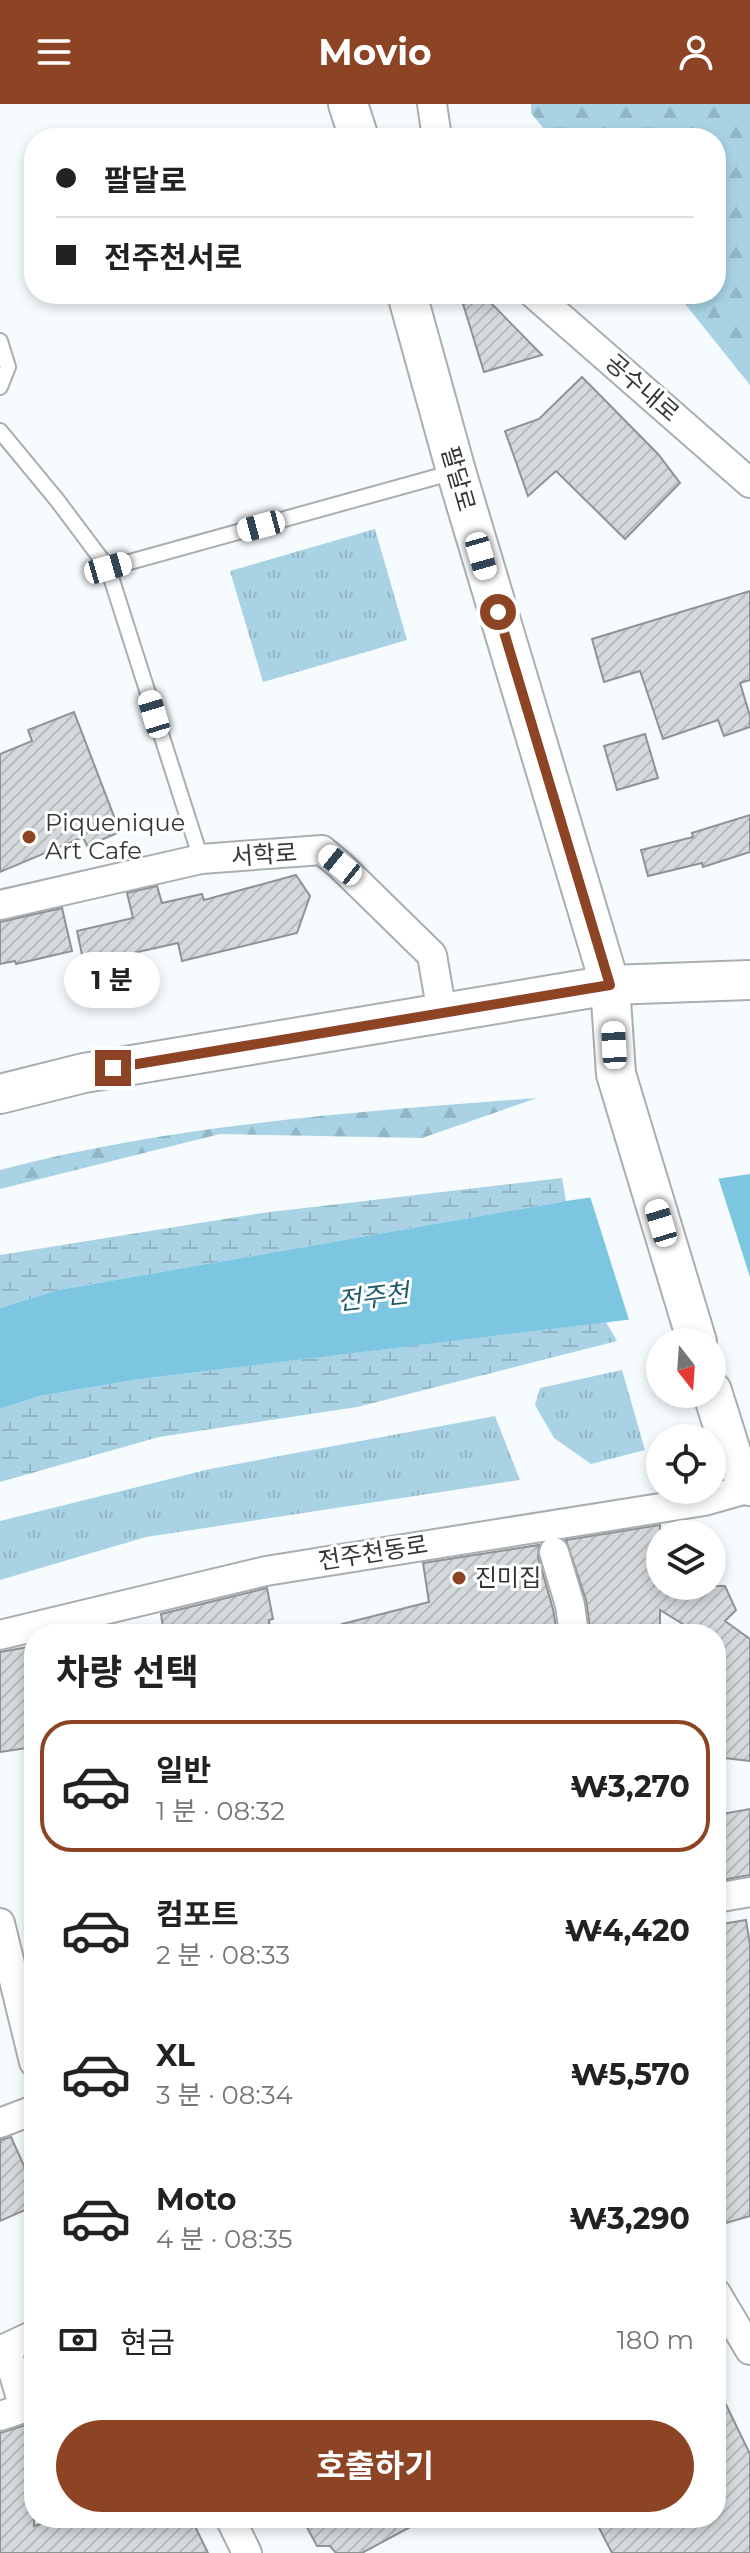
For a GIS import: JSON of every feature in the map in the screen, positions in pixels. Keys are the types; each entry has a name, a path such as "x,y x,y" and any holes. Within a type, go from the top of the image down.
{"street":[{"path":"348,104 356,128"},
{"path":"432,104 436,128"},
{"name":"팔달로","path":"410,304 456,471 610,985 616,1074 693,1328"},
{"name":"공수내로","path":"545,304 750,483"},
{"name":"서학로","path":"0,905 201,859 322,850 432,955 442,1013"},
{"path":"0,1094 84,1073 610,985 750,980"},
{"path":"718,1408 744,1477"},
{"name":"전주천동로","path":"46,1624 266,1571 704,1501 744,1477"},
{"path":"554,1552 573,1624"},
{"name":"전주천동로","path":"0,1635 24,1629"},
{"path":"726,1896 750,1892"},
{"path":"0,1923 24,2021"},
{"path":"0,2123 24,2114"},
{"path":"726,2310 750,2350"},
{"path":"0,2416 24,2408 6,2348 24,2340"},
{"path":"235,2528 247,2553"}],"lane":[{"path":"0,341 8,367 0,387"},
{"path":"0,431 108,568 201,859"},
{"path":"108,568 456,471"}],"green space":[{"path":"531,104 750,104 750,385 685,304 726,304 726,128 543,128 531,113"},
{"path":"375,529 407,640 263,682 230,571"},
{"path":"537,1098 422,1138 220,1134 0,1189 0,1170 132,1141 267,1122"},
{"path":"562,1178 566,1201 58,1290 0,1308 0,1255 262,1213"},
{"path":"606,1322 617,1341 357,1407 159,1437 0,1482 0,1409 40,1396 140,1379"},
{"path":"622,1370 645,1450 591,1464 554,1438 535,1405 540,1388"},
{"path":"495,1416 520,1480 146,1537 0,1580 0,1521 210,1469"}],"water":[{"name":"전주천","path":"750,1174 750,1305 140,1379 40,1396 0,1409 0,1308 58,1290 566,1201"}],"pier":[{"path":"717,1174 750,1277 750,1309 630,1323 589,1193"}],"building":[{"path":"463,304 492,304 542,355 484,372"},
{"path":"582,377 658,454 680,483 625,539 556,471 528,496 505,431 539,419"},
{"path":"750,591 750,680 740,683 750,716 750,727 724,736 718,720 663,739 640,671 604,682 592,639"},
{"path":"74,712 120,832 87,846 83,837 0,872 0,754 32,741 28,730"},
{"path":"645,734 658,778 617,790 604,746"},
{"path":"750,815 750,852 703,867 702,863 648,876 641,850 693,837 692,833"},
{"path":"296,875 310,896 297,933 182,961 178,943 84,964 77,931 133,918 127,893 157,886 162,903 202,894 204,900"},
{"path":"62,908 72,951 16,964 15,961 0,964 0,922"},
{"path":"646,1527 646,1600 726,1600 726,1588 736,1610 725,1621 750,1639 750,1761 726,1758 726,1624 683,1624 660,1610 660,1624 590,1624 586,1600 566,1540"},
{"path":"539,1545 538,1557 555,1624 342,1624 429,1602 423,1563"},
{"path":"267,1588 273,1619 269,1620 269,1624 162,1624 161,1614"},
{"path":"24,1648 24,1748 0,1752 0,1652"},
{"path":"750,1809 750,1875 726,1879 726,1813"},
{"path":"746,1920 750,1945 750,2216 726,2223 726,1923"},
{"path":"11,2137 24,2166 24,2210 0,2221 0,2140"},
{"path":"726,2405 750,2454 750,2553 612,2553 599,2528 726,2528"},
{"path":"24,2426 24,2528 196,2528 208,2553 0,2553 0,2433"},
{"path":"307,2528 408,2528 362,2553 336,2553 330,2546 317,2546"}],"place":[{"name":"Piquenique Art Cafe","path":"29,837"},
{"name":"진미집","path":"459,1578"}],"route":[{"path":"113,1068 610,985 498,612"}]}
